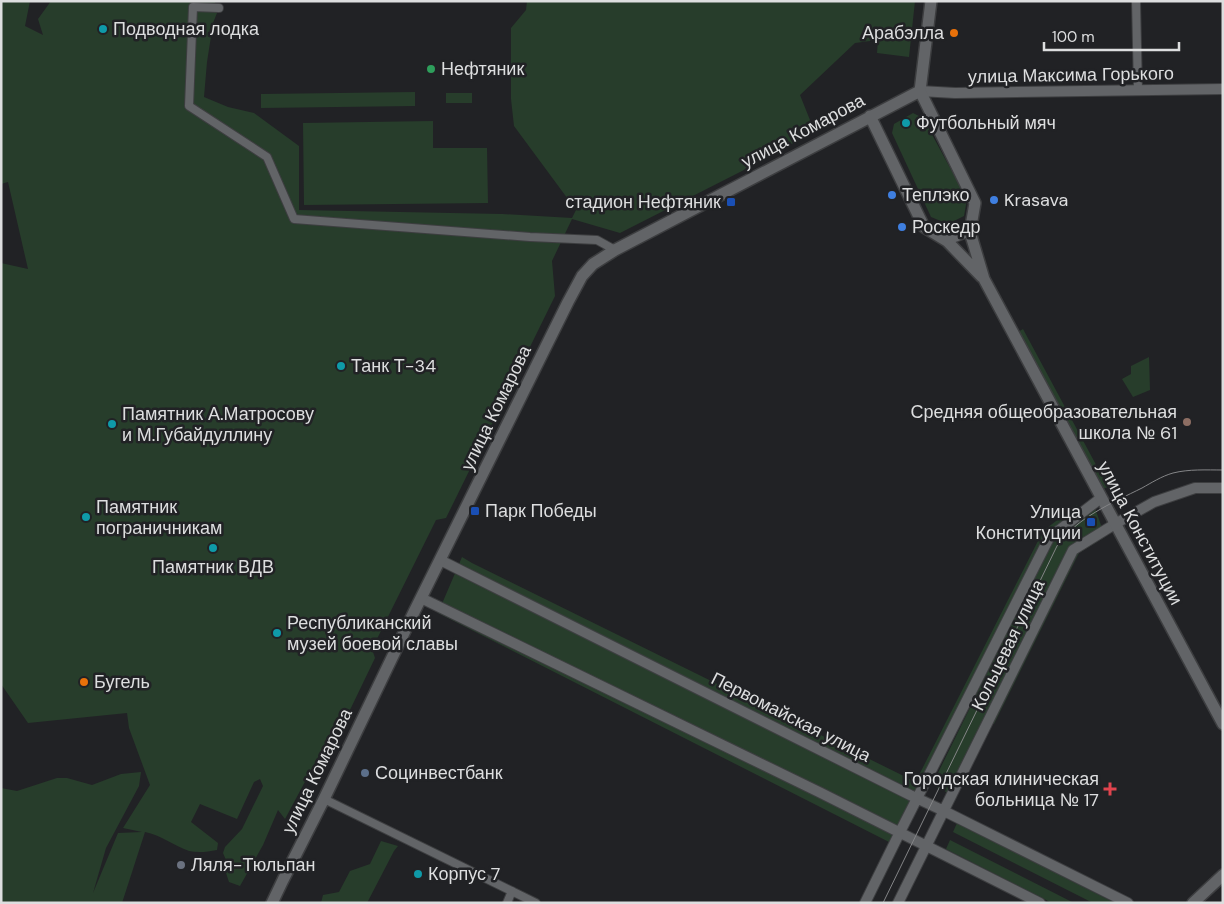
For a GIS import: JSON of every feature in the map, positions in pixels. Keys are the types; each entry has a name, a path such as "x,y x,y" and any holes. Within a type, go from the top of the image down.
{"main road":[{"path":"920,91 931,1"},
{"name":"улица Комарова","path":"272,903 421,598 582,276 593,264 615,250 920,91"},
{"name":"улица Конституции","path":"920,91 975,202 970,232 984,279 1223,724"},
{"name":"улица Конституции","path":"870,116 924,227 947,241 984,279"},
{"path":"1193,903 1223,875"}],"street":[{"path":"1136,1 1138,90"},
{"path":"219,8 193,7 190,106 268,157 294,219 597,240 615,250"},
{"name":"улица Максима Горького","path":"920,91 955,93 1223,89"},
{"path":"947,241 970,232"},
{"name":"Кольцевая улица","path":"898,903 1073,550 1154,502 1195,488 1223,488"},
{"name":"Кольцевая улица","path":"865,903 1049,538 1101,498"},
{"name":"Первомайская улица","path":"440,560 1128,903"},
{"path":"421,598 900,832 1040,903"},
{"path":"324,799 536,903"},
{"path":"507,903 512,891"}],"green space":[{"name":"Парк Победы","path":"1,1 30,1 25,26 43,35 38,19 51,1 214,1 219,8 211,28 204,97 228,107 254,113 299,146 299,210 502,214 572,218 576,210 514,126 511,99 511,28 526,10 527,1 915,1 909,57 877,53 878,40 855,43 800,95 810,120 799,140 620,233 572,219 552,261 555,296 446,518 436,520 372,649 375,658 336,739 322,750 285,819 278,810 263,845 240,886 229,882 223,864 226,860 223,853 225,847 242,829 263,786 260,779 254,782 237,819 200,804 191,822 218,843 217,850 189,851 145,832 122,903 1,903 1,788 17,791 57,778 67,778 92,785 121,774 141,772 139,786 106,848 93,893 118,833 142,832 123,828 150,785 129,728 127,713 28,723 1,684 1,263 28,269 8,182 1,184"},
{"path":"415,92 415,106 261,108 261,94"},
{"path":"446,93 472,93 472,103 446,103"},
{"path":"913,113 923,118 967,199 964,216 948,224 931,217 892,133 894,124"},
{"path":"433,121 433,148 487,148 488,203 304,205 303,123"},
{"path":"1023,329 1108,487 1102,489 1018,332"},
{"path":"1149,357 1150,390 1133,397 1122,379 1131,374 1131,366"},
{"path":"1077,505 1079,509 1049,534 923,778 918,777 1043,531"},
{"path":"1095,508 1102,528 1071,547 948,793 932,785 1054,537"},
{"path":"1103,534 1105,537 1079,553 994,724 991,722 1077,551"},
{"path":"462,557 920,784 891,843 438,613"},
{"path":"957,823 1115,903 1093,903 953,832"},
{"path":"950,840 1074,903 1052,903 946,849"},
{"path":"381,841 398,846 367,903 321,903 323,895 339,892 350,871 370,864"}],"tram line":[{"path":"883,903 1057,546 1084,519 1161,478 1185,471 1223,470"}],"place":[{"name":"Подводная лодка","path":"103,29"},
{"name":"Арабэлла","path":"954,33"},
{"name":"Нефтяник","path":"431,69"},
{"name":"Футбольный мяч","path":"906,123"},
{"name":"Теплэко","path":"892,195"},
{"name":"Krasava","path":"994,200"},
{"name":"стадион Нефтяник","path":"731,202"},
{"name":"Роскедр","path":"902,227"},
{"name":"Танк Т-34","path":"341,366"},
{"name":"Средняя общеобразовательная школа № 61","path":"1187,422"},
{"name":"Памятник А.Матросову и М.Губайдуллину","path":"112,424"},
{"name":"Парк Победы","path":"475,511"},
{"name":"Памятник пограничникам","path":"86,517"},
{"name":"Улица Конституции","path":"1091,522"},
{"name":"Памятник ВДВ","path":"213,548"},
{"name":"Республиканский музей боевой славы","path":"277,633"},
{"name":"Бугель","path":"84,682"},
{"name":"Социнвестбанк","path":"365,773"},
{"name":"Городская клиническая больница № 17","path":"1110,789"},
{"name":"Ляля-Тюльпан","path":"181,865"},
{"name":"Корпус 7","path":"418,874"}]}
